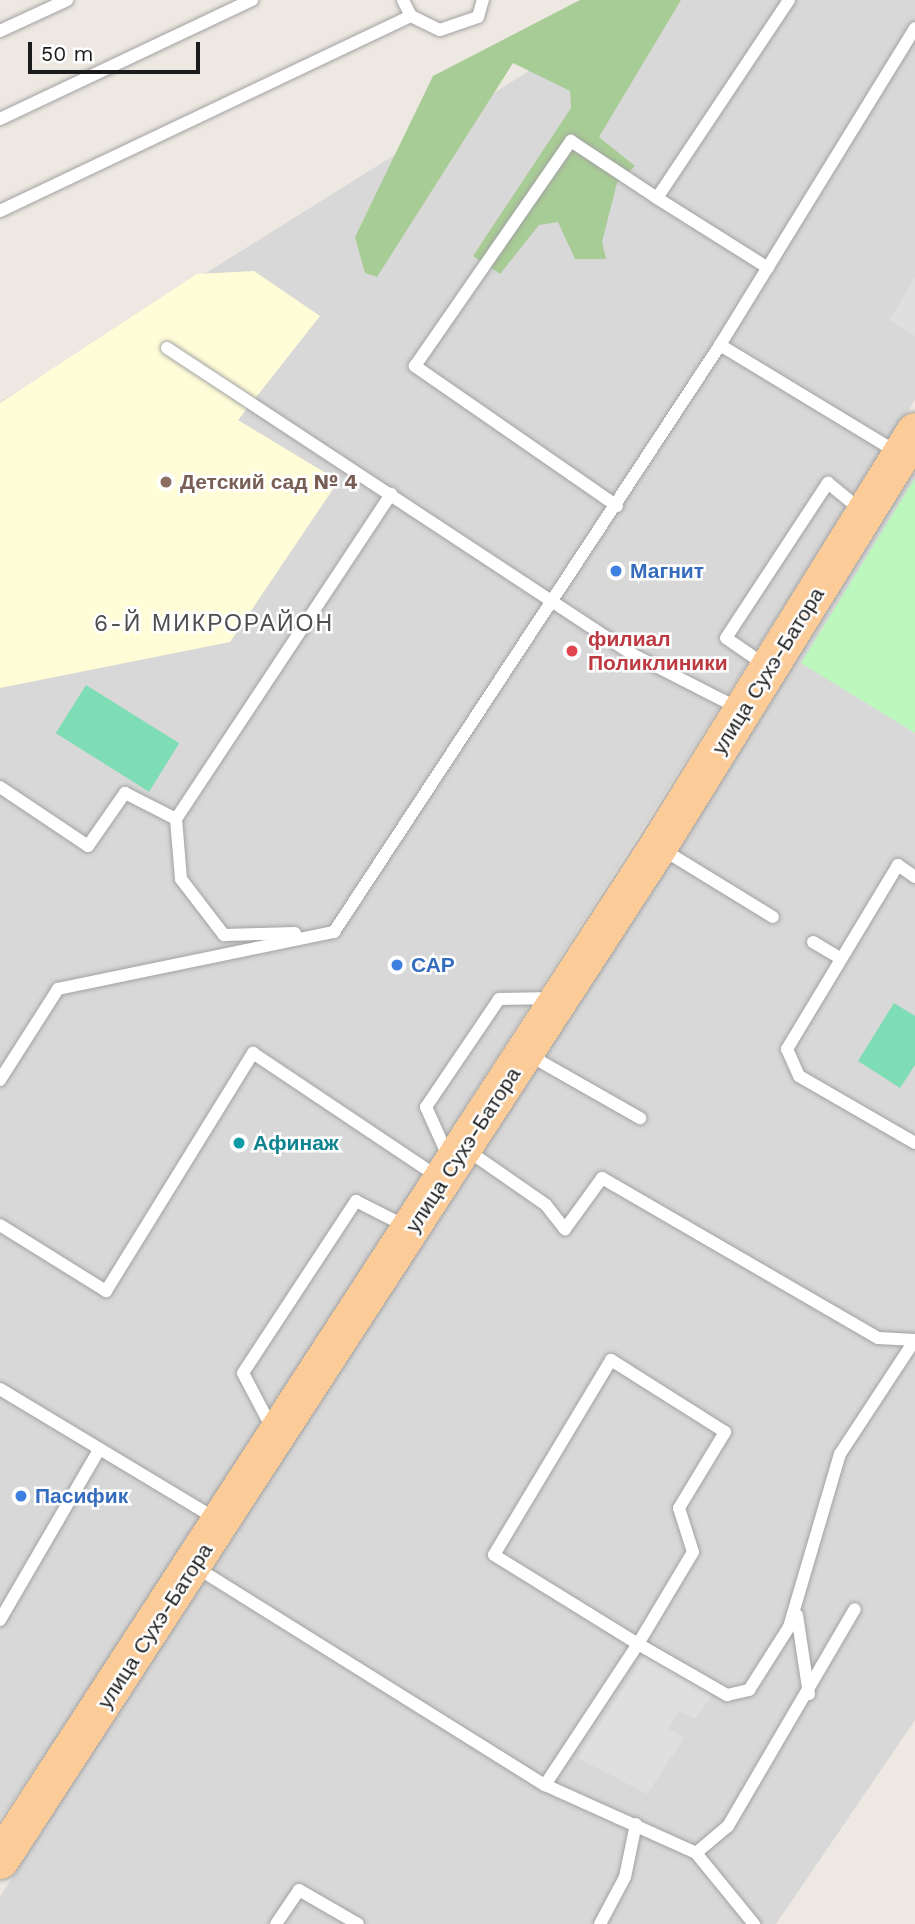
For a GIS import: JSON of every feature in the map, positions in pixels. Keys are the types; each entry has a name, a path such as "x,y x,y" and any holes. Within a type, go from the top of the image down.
{"main road":[{"name":"улица Сухэ-Батора","path":"0,1860 194,1566 658,847 908,443"}],"lane":[{"path":"0,31 68,0"},
{"path":"0,119 252,0"},
{"path":"403,0 411,16 440,30 478,17 483,0"},
{"path":"657,198 789,0"},
{"path":"0,211 411,16"},
{"path":"0,1080 58,989 334,932 550,600 617,506 720,345 915,28"},
{"path":"617,506 415,366 571,141 768,268"},
{"path":"720,345 908,443"},
{"path":"167,348 632,654 744,712"},
{"path":"770,669 726,638 828,483 864,513"},
{"path":"334,932 223,935 181,880 176,819 391,494"},
{"path":"0,786 88,846 125,793 176,819"},
{"path":"658,847 773,917"},
{"path":"915,877 898,865 787,1049 799,1076 915,1143"},
{"path":"813,942 840,958"},
{"path":"453,1165 426,1107 499,999 561,998"},
{"path":"0,1225 106,1290 253,1053 453,1165 546,1205 565,1229 602,1178 877,1338 915,1340"},
{"path":"525,1053 640,1118"},
{"path":"277,1438 243,1373 356,1202 412,1230"},
{"path":"545,1785 638,1644 693,1552 678,1508 724,1432 611,1360 494,1555 638,1644 727,1695 749,1690 798,1600 840,1454 915,1340"},
{"path":"0,1389 221,1522"},
{"path":"0,1620 99,1450"},
{"path":"194,1566 545,1785 696,1853 754,1924"},
{"path":"798,1600 796,1639 809,1694"},
{"path":"696,1853 728,1826 809,1694 855,1609"},
{"path":"600,1924 625,1877 636,1824"},
{"path":"276,1924 299,1890 358,1924"}],"shaded area":[{"name":"6-Й МИКРОРАЙОН","path":"642,0 915,0 915,400 146,1608 0,1819 0,402"},
{"name":"Детский сад № 4","path":"254,271 320,316 238,420 329,475 333,489 230,642 0,688 0,403 197,274"},
{"path":"915,278 915,336 889,320"},
{"path":"915,456 915,1720 776,1924 0,1924 0,1897"},
{"path":"645,1655 712,1695 695,1719 679,1710 668,1728 684,1738 647,1794 578,1758"}],"green space":[{"path":"580,0 681,0 599,137 635,166 617,183 602,242 606,259 575,259 558,222 539,225 500,274 473,256 571,108 570,91 513,63 377,277 365,273 355,237 433,76"},
{"path":"915,478 915,733 801,663"},
{"path":"86,685 179,743 149,792 56,733"},
{"path":"894,1003 915,1016 915,1065 900,1088 858,1061"}],"place":[{"name":"Детский сад № 4","path":"166,482"},
{"name":"Магнит","path":"616,571"},
{"name":"филиал Поликлиники","path":"572,651"},
{"name":"САР","path":"397,965"},
{"name":"Афинаж","path":"239,1143"},
{"name":"Пасифик","path":"21,1496"}],"district":[{"name":"6-Й МИКРОРАЙОН","path":"214,624"}]}
